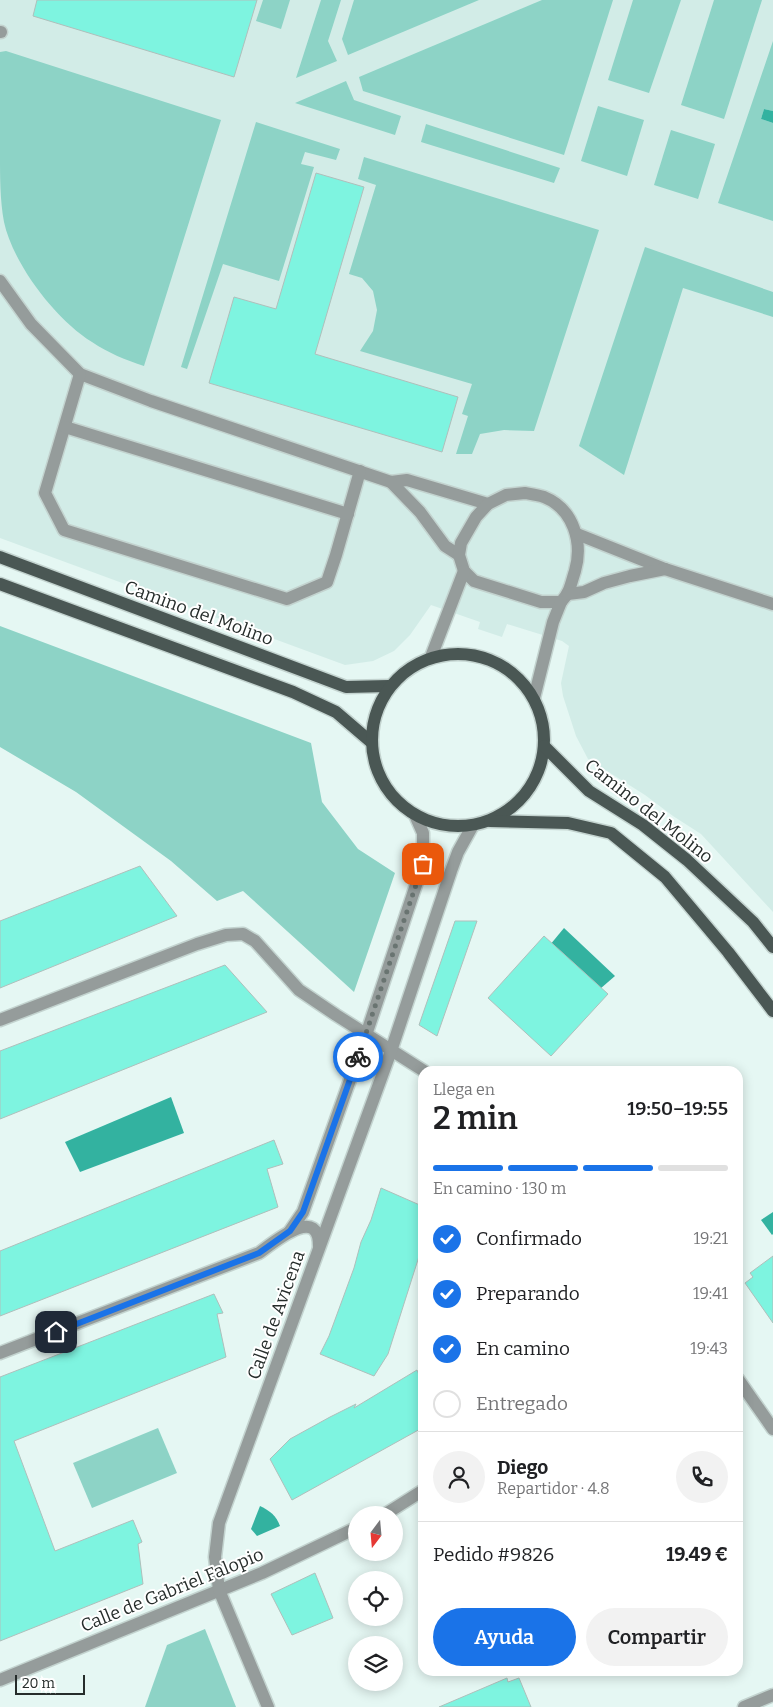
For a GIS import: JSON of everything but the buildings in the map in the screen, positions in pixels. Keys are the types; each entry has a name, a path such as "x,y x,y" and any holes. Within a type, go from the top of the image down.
{"main road":[{"name":"Camino del Molino","path":"0,557 346,687 389,686"},
{"path":"0,584 293,692 336,712 371,742"},
{"path":"450,653 470,654 490,659 508,669 534,698 543,721 544,746 539,770 527,792 509,809 487,821 473,825 453,826 434,823 415,815 397,802 383,784 374,764 371,742 375,712 389,686 401,674 415,664 431,657 450,653"},
{"name":"Camino del Molino","path":"544,746 589,791 643,826 688,860 753,922 773,947"},
{"path":"487,821 568,823 610,834 666,877 728,952 773,1011"}],"street":[{"path":"0,280 31,324 80,374 160,404 391,482 420,512 445,546 459,555"},
{"path":"80,374 45,493 64,530 287,599 327,582 360,471"},
{"path":"64,427 348,514"},
{"path":"391,482 407,480 488,504"},
{"path":"534,698 553,622 565,598 579,550 577,534 570,519 558,506 544,497 525,493 506,495 488,504 476,517 461,543 459,555 464,571 474,581 541,602 565,598 604,583 665,569"},
{"path":"577,534 665,569 773,604"},
{"path":"431,657 464,571"},
{"path":"290,1231 303,1212 366,1035 423,864 424,833 415,815"},
{"name":"Calle de Avicena","path":"268,1707 219,1590 215,1557 218,1523 391,1051 454,862 473,825"},
{"path":"0,1020 197,944 226,936 243,934 255,941 299,990 418,1067"},
{"path":"0,1353 259,1253 290,1231 305,1226 313,1228 319,1236 319,1248"},
{"path":"743,1386 773,1429"},
{"path":"399,1506 418,1494"},
{"name":"Calle de Gabriel Falopio","path":"0,1680 262,1573 348,1532"},
{"path":"744,1707 773,1695"}],"shaded area":[{"path":"0,0 773,0 773,912 701,834 645,795 588,759 576,736 563,696 561,683 569,646 562,641 507,624 502,637 478,629 480,622 431,605 410,635 394,651 373,661 345,665 0,538"},
{"path":"263,0 290,0 281,29 256,21"},
{"path":"321,0 341,0 328,41 337,61 296,78"},
{"path":"354,0 479,0 348,55 342,39"},
{"path":"542,0 613,0 564,155 363,91 359,77"},
{"path":"633,0 681,0 649,93 608,80"},
{"path":"714,0 762,0 724,119 681,105"},
{"path":"773,41 773,111 764,109 761,119 773,123 773,221 718,203"},
{"path":"6,51 221,120 144,366 117,356 98,346 64,320 26,273 16,255 4,222 1,197 0,52"},
{"path":"346,81 354,100 401,116 395,135 295,103"},
{"path":"598,106 644,120 627,176 581,161"},
{"path":"764,109 773,111 773,123 761,119"},
{"path":"256,122 340,149 336,160 305,152 301,164 314,167 279,281 223,264 187,369 181,367"},
{"path":"426,124 560,168 554,183 421,142"},
{"path":"671,130 715,144 698,199 654,185"},
{"path":"364,157 599,230 534,431 504,430 480,434 472,454 456,454 468,416 462,414 472,384 360,351 373,331 377,310 373,291 362,278 349,274 376,185 358,179"},
{"path":"645,247 773,292 773,317 683,288 624,475 579,446"},
{"path":"0,626 311,743 322,802 358,849 395,873 354,992 243,891 217,901 171,861 76,792 0,747"},
{"path":"564,928 615,976 593,995 545,951"},
{"path":"171,1097 184,1133 80,1172 65,1142"},
{"path":"773,1212 773,1234 772,1235 761,1220"},
{"path":"158,1428 177,1473 92,1508 73,1463"},
{"path":"260,1506 277,1519 280,1526 257,1536 251,1529"},
{"path":"205,1629 236,1707 145,1707 167,1645"}],"way so far":[{"path":"358,1057 423,864"}],"route":[{"path":"56,1332 259,1253 290,1231 303,1212 358,1057"}]}
